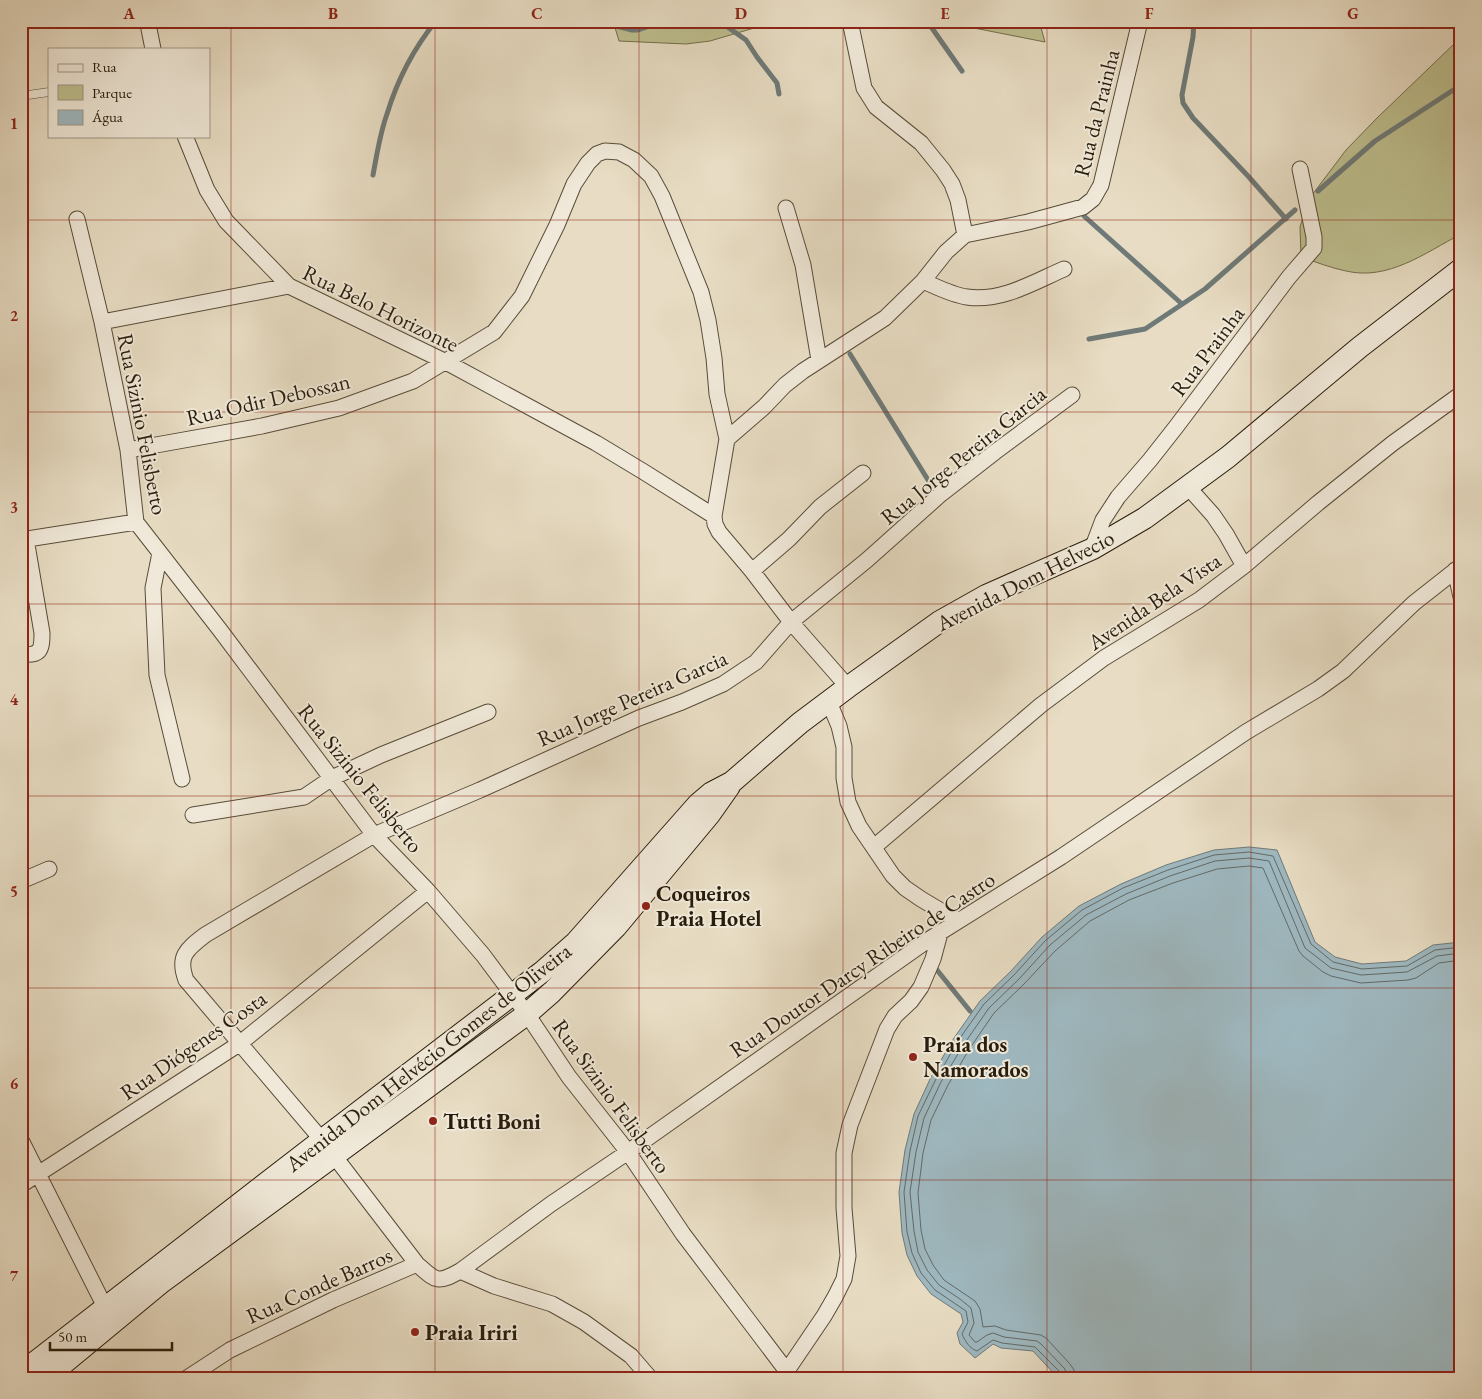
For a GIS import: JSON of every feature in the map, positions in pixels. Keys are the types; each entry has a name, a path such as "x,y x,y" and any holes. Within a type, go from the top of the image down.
{"street":[{"path":"149,21 153,48"},
{"path":"848,686 791,622 719,532 714,516 727,440 764,407 785,385 803,371 885,318 923,281 946,252 965,235 958,200 952,184 943,170 920,143 876,107 864,88 850,21"},
{"name":"Rua da Prainha","path":"965,235 1038,220 1083,207 1093,200 1101,185 1140,21"},
{"path":"186,138 207,190 226,221 289,286"},
{"name":"Rua Odir Debossan","path":"128,450 262,426 339,408 413,381 494,332 522,296 557,225 574,184 588,163 597,154 605,151 619,152 634,160 651,176 662,196 700,292 708,320 717,394 727,440"},
{"name":"Rua Prainha","path":"1092,549 1104,520 1118,497 1150,460 1289,276 1314,248 1314,237 1300,168"},
{"path":"786,208 803,265 820,360"},
{"name":"Rua Sizinio Felisberto","path":"77,219 102,322 128,450 136,522 332,778 374,836 428,891 483,955 527,1014 569,1077 628,1152 682,1234 787,1375"},
{"path":"923,281 951,293 968,297 986,297 1003,295 1064,269"},
{"name":"Avenida Dom Helvecio","path":"732,782 800,723 848,686 938,622 987,594 1092,549 1145,518 1228,457 1360,347 1461,269"},
{"name":"Rua Belo Horizonte","path":"102,322 289,286 444,361 596,443 714,516"},
{"name":"Avenida Bela Vista","path":"874,847 1041,705 1104,658 1199,600 1244,566 1393,443 1461,394"},
{"name":"Rua Jorge Pereira Garcia","path":"239,1044 186,980 182,969 182,960 188,950 205,935 374,836 490,786 639,718 723,684 756,662 791,622 867,560 941,494 1072,395"},
{"path":"752,571 789,539 820,507 863,473"},
{"path":"1188,487 1213,515 1244,566"},
{"path":"21,654 34,654 40,650 42,645 42,633 24,539 136,522"},
{"path":"160,553 153,588 157,675 182,779"},
{"path":"1458,568 1461,597"},
{"name":"Rua Doutor Darcy Ribeiro de Castro","path":"460,1272 551,1204 940,933 1061,857 1246,732 1318,689 1343,670 1414,603 1458,568"},
{"path":"828,702 840,726 844,747 844,778 848,802 859,826 893,876 905,888 958,921"},
{"path":"193,815 304,797 332,778 382,755 488,712"},
{"name":"Avenida Dom Helvécio Gomes de Oliveira","path":"21,1373 109,1315 327,1148 542,972 576,942 698,804 711,793 732,782"},
{"name":"Avenida Dom Helvécio Gomes de Oliveira","path":"327,1148 527,1014 552,992 616,927 720,802 732,782"},
{"path":"21,881 49,869"},
{"name":"Rua Diógenes Costa","path":"21,1185 239,1044 428,891"},
{"path":"787,1375 832,1304 844,1279 848,1256 844,1208 844,1153 850,1125 887,1029 895,1016 911,1000 920,987 933,959 940,933"},
{"path":"239,1044 327,1148 417,1264"},
{"path":"21,1140 109,1315"},
{"name":"Rua Conde Barros","path":"187,1378 230,1350 333,1300 417,1264 438,1280 446,1279 460,1272"},
{"path":"460,1272 494,1286 552,1304 584,1322 631,1356 650,1378"},
{"name":"Avenida Dom Helvécio Gomes de Oliveira","path":"46,1378 109,1315"}],"lane":[{"path":"21,96 48,92"}],"green space":[{"path":"613,21 778,21 710,41 686,44 619,41"},
{"path":"908,21 1041,21 1040,24 1045,42 969,27 933,25"},
{"path":"1461,35 1461,234 1420,257 1391,269 1377,272 1346,271 1301,257 1300,227 1309,199 1346,150"}],"water":[{"path":"1249,847 1277,850 1315,942 1335,957 1362,964 1406,961 1433,945 1461,942 1461,1378 1058,1378 1033,1351 1001,1348 993,1344 975,1358 960,1344 957,1333 963,1322 961,1314 931,1294 917,1276 907,1255 902,1233 899,1192 905,1150 914,1114 931,1077 954,1038 980,1001 1042,937 1079,906 1121,884 1166,865 1214,850"}],"waterway":[{"path":"373,175 382,129 396,89 413,54 436,21"},
{"path":"596,21 632,30 638,30 664,21"},
{"path":"719,21 746,40 777,83 779,94"},
{"path":"927,21 962,71"},
{"path":"1194,21 1193,37 1182,95 1183,103 1193,118 1286,219"},
{"path":"1318,191 1375,141 1461,85"},
{"path":"1089,339 1145,329 1205,289 1295,210"},
{"path":"1084,216 1182,304"},
{"path":"850,354 933,488"},
{"path":"937,970 970,1011"}],"place":[{"name":"Coqueiros Praia Hotel","path":"646,906"},
{"name":"Praia dos Namorados","path":"913,1057"},
{"name":"Tutti Boni","path":"433,1121"},
{"name":"Praia Iriri","path":"415,1332"}]}
